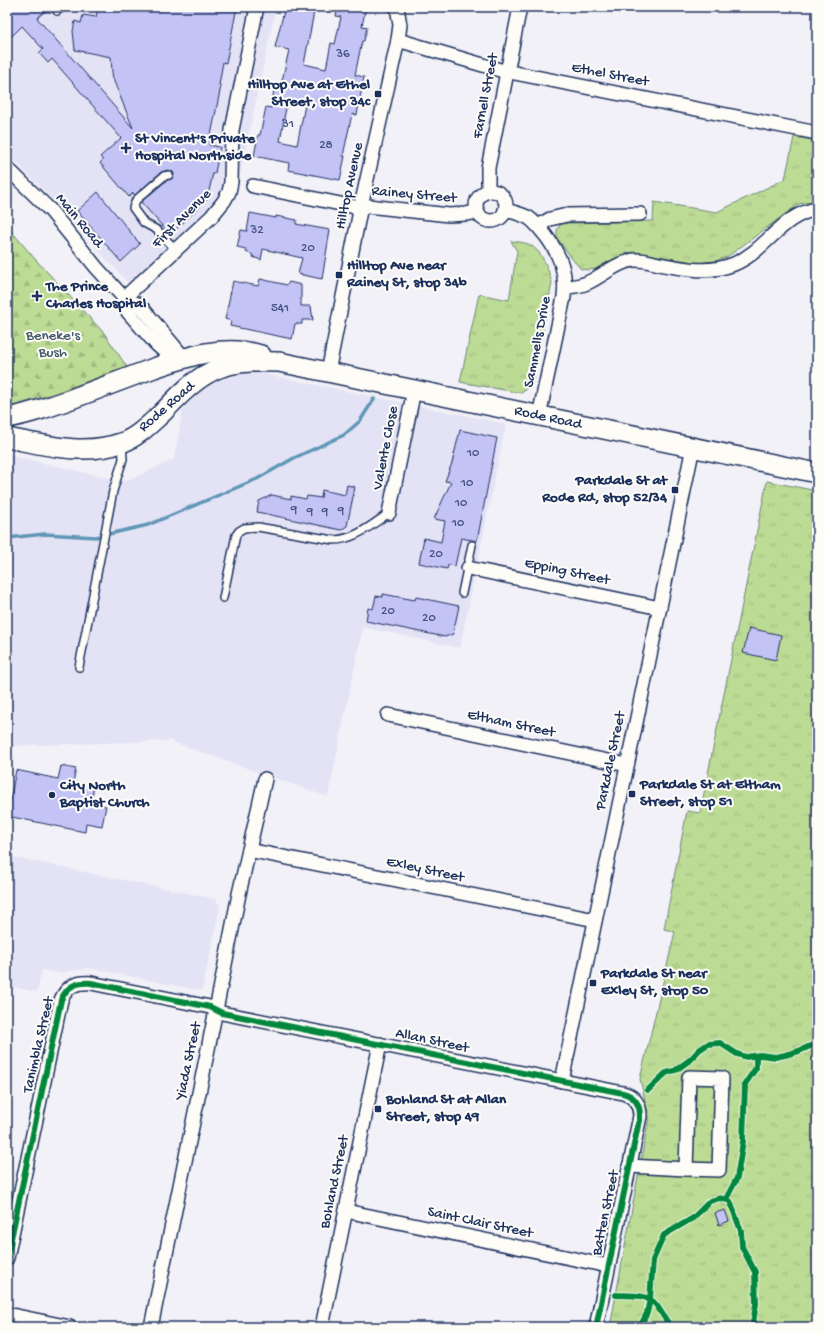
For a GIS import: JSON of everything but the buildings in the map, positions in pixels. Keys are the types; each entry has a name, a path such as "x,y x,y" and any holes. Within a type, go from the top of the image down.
{"main road":[{"name":"Rode Road","path":"7,418 45,409 148,370 217,351 237,351 259,354 279,362 817,473"},
{"path":"182,361 191,366 218,362 244,362"},
{"path":"171,405 184,382 182,361"},
{"name":"Rode Road","path":"7,438 61,448 88,450 122,443 148,426 193,383 204,375 222,367 244,362 279,362"}],"street":[{"name":"First Avenue","path":"124,298 218,210 229,192 231,182 227,172 232,130 257,7"},
{"name":"Hilltop Avenue","path":"328,372 361,206 398,40 400,25 397,7"},
{"name":"Farnell Street","path":"488,191 488,168 520,7"},
{"name":"Ethel Street","path":"398,40 500,70 817,133"},
{"name":"Main Road","path":"7,168 50,210 96,267 124,298 137,304 143,309 182,361"},
{"name":"Rainey Street","path":"253,186 355,207 368,206 449,215 478,212"},
{"path":"488,191 494,191 505,200 505,210 499,218 494,220 485,219 478,212 476,203 480,195 488,191"},
{"path":"505,210 527,217 538,226 560,258 564,271 565,288"},
{"name":"Sammells Drive","path":"539,416 565,288 588,283 629,261 644,261 697,271 727,266 745,258 795,216 817,210"},
{"path":"538,226 550,219 567,215 640,214"},
{"name":"Main Road","path":"124,298 128,312 152,340 182,361"},
{"path":"148,370 154,355 152,340"},
{"name":"Valente Close","path":"389,513 414,390"},
{"name":"Parkdale Street","path":"562,1081 692,447"},
{"name":"Epping Street","path":"468,568 660,608"},
{"name":"Eltham Street","path":"388,715 627,765"},
{"name":"Yiada Street","path":"151,1327 216,1010 238,894 265,779"},
{"name":"Exley Street","path":"249,850 595,920"},
{"name":"Tanimbla Street","path":"7,1258 59,1006 67,988 78,983 91,983 210,1007 216,1010"},
{"name":"Allan Street","path":"216,1010 222,1013 628,1094 638,1105"},
{"name":"Bohland Street","path":"322,1327 380,1044"},
{"path":"629,1166 686,1169 719,1170 722,1078 689,1077 686,1169"},
{"name":"Batten Street","path":"596,1327 640,1116 638,1105"},
{"name":"Saint Clair Street","path":"346,1211 608,1266"},
{"path":"7,1314 70,1327"}],"lane":[{"path":"168,175 164,176 136,200 133,208 144,223 158,230 175,249"},
{"path":"79,667 113,492 123,459 122,443"},
{"path":"223,598 236,535 244,528 258,528 340,540 355,535 389,513"},
{"path":"462,593 472,545"}],"shaded area":[{"name":"St Vincent's Private Hospital Northside","path":"7,7 276,7 236,193 136,292 52,199 7,153"},
{"path":"249,371 506,424 460,648 363,627 328,797 170,741 7,746 7,455 122,481 134,478 174,459 183,409 207,385"},
{"path":"7,856 216,899 220,907 202,991 89,968 59,973 42,970 37,992 7,986"}],"green space":[{"path":"794,137 817,141 817,203 810,202 799,204 727,257 715,261 696,263 635,252 626,253 595,269 588,270 581,269 557,238 557,230 560,225 567,223 653,221 654,202 717,212 785,179"},
{"name":"Beneke's Bush","path":"7,226 35,259 104,333 127,367 58,392 7,408"},
{"path":"511,241 528,244 535,248 542,256 552,283 532,384 521,393 460,382 479,294 509,300 517,251"},
{"path":"767,481 817,491 817,1327 610,1327 649,1117 640,1079 675,932 664,929 687,811 700,813"}],"waterway":[{"path":"7,538 45,534 96,537 148,525 257,479 294,458 344,435 360,421 374,399"}],"cycle path":[{"path":"7,1258 61,1000 66,991 76,984 91,983 210,1007 222,1013 623,1093 633,1098 638,1104 640,1116 596,1327"},
{"path":"648,1090 666,1073 676,1070 708,1044 720,1043 737,1054 746,1057 760,1055 776,1057 799,1051 817,1043"},
{"path":"726,1199 737,1178 743,1141 745,1084 756,1068 756,1056"},
{"path":"640,1327 647,1313 650,1299 653,1260 664,1235 693,1218 710,1201 720,1198 730,1201 741,1231 742,1247 755,1272 756,1304 751,1327"},
{"path":"616,1295 639,1296 649,1299 657,1306 671,1327"}],"place":[{"name":"Hilltop Ave at Ethel Street, stop 34c","path":"378,94"},
{"name":"St Vincent's Private Hospital Northside","path":"126,148"},
{"name":"Hilltop Ave near Rainey St, stop 34b","path":"339,275"},
{"name":"The Prince Charles Hospital","path":"37,296"},
{"name":"Parkdale St at Rode Rd, stop 52/34","path":"675,490"},
{"name":"Parkdale St at Eltham Street, stop 51","path":"632,794"},
{"name":"City North Baptist Church","path":"52,795"},
{"name":"Parkdale St near Exley St, stop 50","path":"593,983"},
{"name":"Bohland St at Allan Street, stop 49","path":"378,1109"}]}
